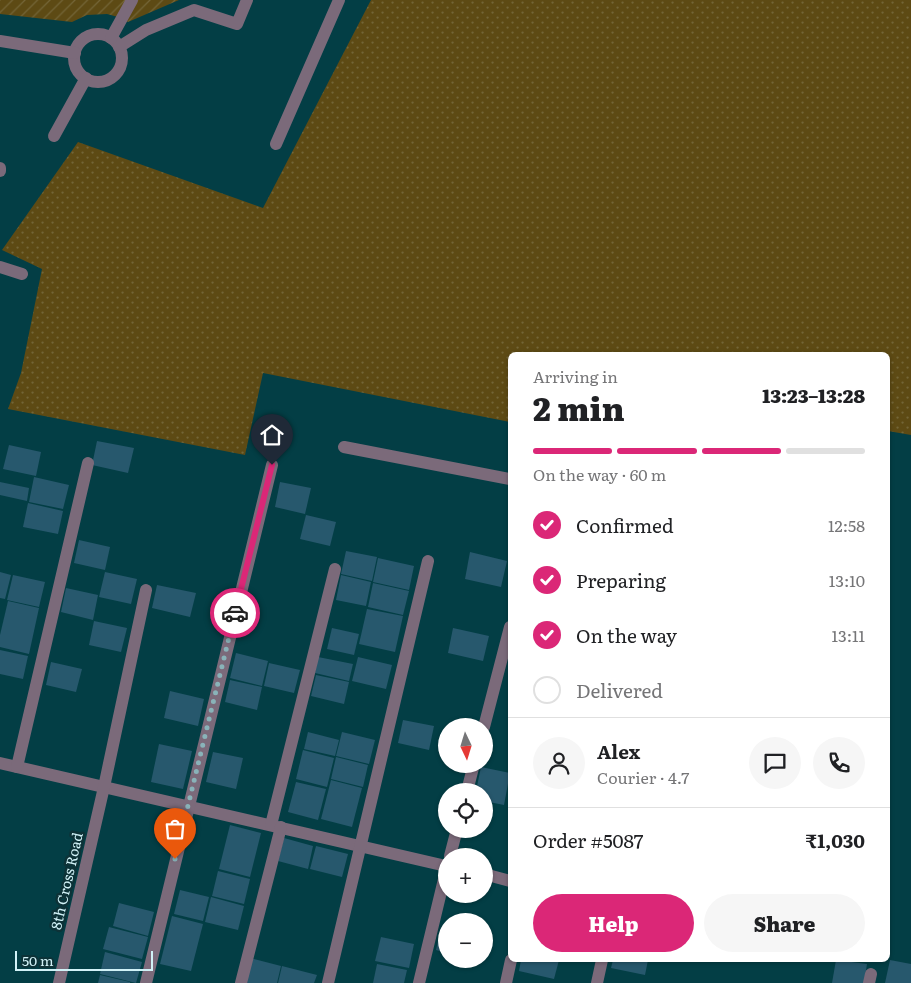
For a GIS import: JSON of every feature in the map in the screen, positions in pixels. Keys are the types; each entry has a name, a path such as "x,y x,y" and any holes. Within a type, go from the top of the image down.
{"street":[{"path":"115,42 132,0"},
{"path":"115,42 194,10 237,24 247,0"},
{"path":"276,144 339,0"},
{"path":"0,30 0,36"},
{"path":"100,34 115,42 122,55 121,64 111,78 93,81 80,73 76,66 75,53 80,43 92,35 100,34"},
{"path":"0,41 75,53"},
{"path":"54,136 86,78"},
{"path":"0,267 22,274"},
{"path":"344,447 508,479"},
{"path":"17,767 88,463"},
{"path":"146,983 272,465"},
{"path":"328,983 428,561"},
{"path":"241,983 335,569"},
{"name":"8th Cross Road","path":"58,983 104,787 146,590"},
{"path":"486,718 508,635"},
{"path":"0,763 438,864"},
{"path":"493,876 508,880"},
{"path":"419,983 438,903"},
{"path":"506,983 511,962"},
{"path":"597,983 602,962"}],"shaded area":[{"path":"0,0 179,0 128,22 107,14 87,15 72,22 0,14"},
{"path":"371,0 911,0 911,435 890,431 890,352 508,352 508,422 263,373 245,455 8,409 21,373 42,269 2,250 78,142 263,208"}],"building":[{"path":"97,441 134,448 128,473 92,465"},
{"path":"9,445 41,452 36,476 3,469"},
{"path":"34,477 69,485 63,509 29,502"},
{"path":"0,482 29,488 27,501 0,495"},
{"path":"280,482 311,488 305,514 275,507"},
{"path":"28,503 63,511 58,534 23,527"},
{"path":"306,515 336,522 330,546 300,539"},
{"path":"79,540 110,547 105,570 74,563"},
{"path":"346,551 377,557 372,581 341,574"},
{"path":"470,552 507,561 501,587 465,579"},
{"path":"378,558 414,566 409,590 373,582"},
{"path":"0,572 11,575 5,599 0,598"},
{"path":"105,572 137,579 131,604 99,597"},
{"path":"13,575 45,582 39,607 7,600"},
{"path":"341,575 371,582 366,606 336,600"},
{"path":"373,583 409,591 403,615 368,607"},
{"path":"157,585 196,593 190,617 152,608"},
{"path":"66,588 98,595 93,620 61,612"},
{"path":"8,601 39,608 29,654 0,647 0,635"},
{"path":"367,609 403,616 395,652 359,644"},
{"path":"94,621 127,628 121,652 89,645"},
{"path":"332,628 359,634 354,655 327,649"},
{"path":"453,628 489,636 483,661 448,653"},
{"path":"0,650 28,656 23,679 0,674"},
{"path":"236,653 268,661 262,686 230,678"},
{"path":"318,657 353,664 349,681 315,673"},
{"path":"358,657 392,665 386,689 352,681"},
{"path":"51,662 82,669 76,692 46,685"},
{"path":"269,663 300,670 294,693 264,686"},
{"path":"316,675 349,682 344,704 311,696"},
{"path":"230,680 262,687 257,710 225,702"},
{"path":"170,691 204,699 198,726 164,718"},
{"path":"403,720 434,726 429,750 398,743"},
{"path":"308,732 339,740 335,756 304,749"},
{"path":"342,732 375,740 369,764 336,756"},
{"path":"159,744 192,751 183,789 151,782"},
{"path":"303,750 334,758 327,787 296,779"},
{"path":"213,752 243,758 236,789 206,782"},
{"path":"336,757 368,765 363,787 331,779"},
{"path":"493,769 508,773 504,805 493,803 493,783 478,783 480,773 493,773"},
{"path":"331,780 362,788 352,827 321,819"},
{"path":"296,782 326,789 318,820 288,812"},
{"path":"230,825 261,833 250,877 219,869"},
{"path":"284,838 313,846 308,869 278,861"},
{"path":"316,846 348,854 342,877 310,869"},
{"path":"218,871 250,879 244,904 212,896"},
{"path":"180,890 209,897 203,921 174,914"},
{"path":"211,897 244,906 238,930 205,922"},
{"path":"119,903 154,912 148,936 113,926"},
{"path":"172,916 203,924 191,971 160,964"},
{"path":"109,927 148,937 142,959 103,949"},
{"path":"381,937 414,944 409,968 375,961"},
{"path":"105,952 142,962 136,983 100,974"},
{"path":"250,958 281,966 277,983 247,983"},
{"path":"890,960 911,964 911,983 885,983"},
{"path":"521,962 558,962 554,979 519,971"},
{"path":"612,962 648,962 645,975 611,968"},
{"path":"836,962 867,964 864,983 832,983"},
{"path":"377,964 407,970 404,983 373,983"},
{"path":"282,966 317,975 314,983 278,983"},
{"path":"100,975 130,982 130,983 98,983"}],"way so far":[{"path":"175,859 235,613"}],"route":[{"path":"235,613 272,465"}]}
